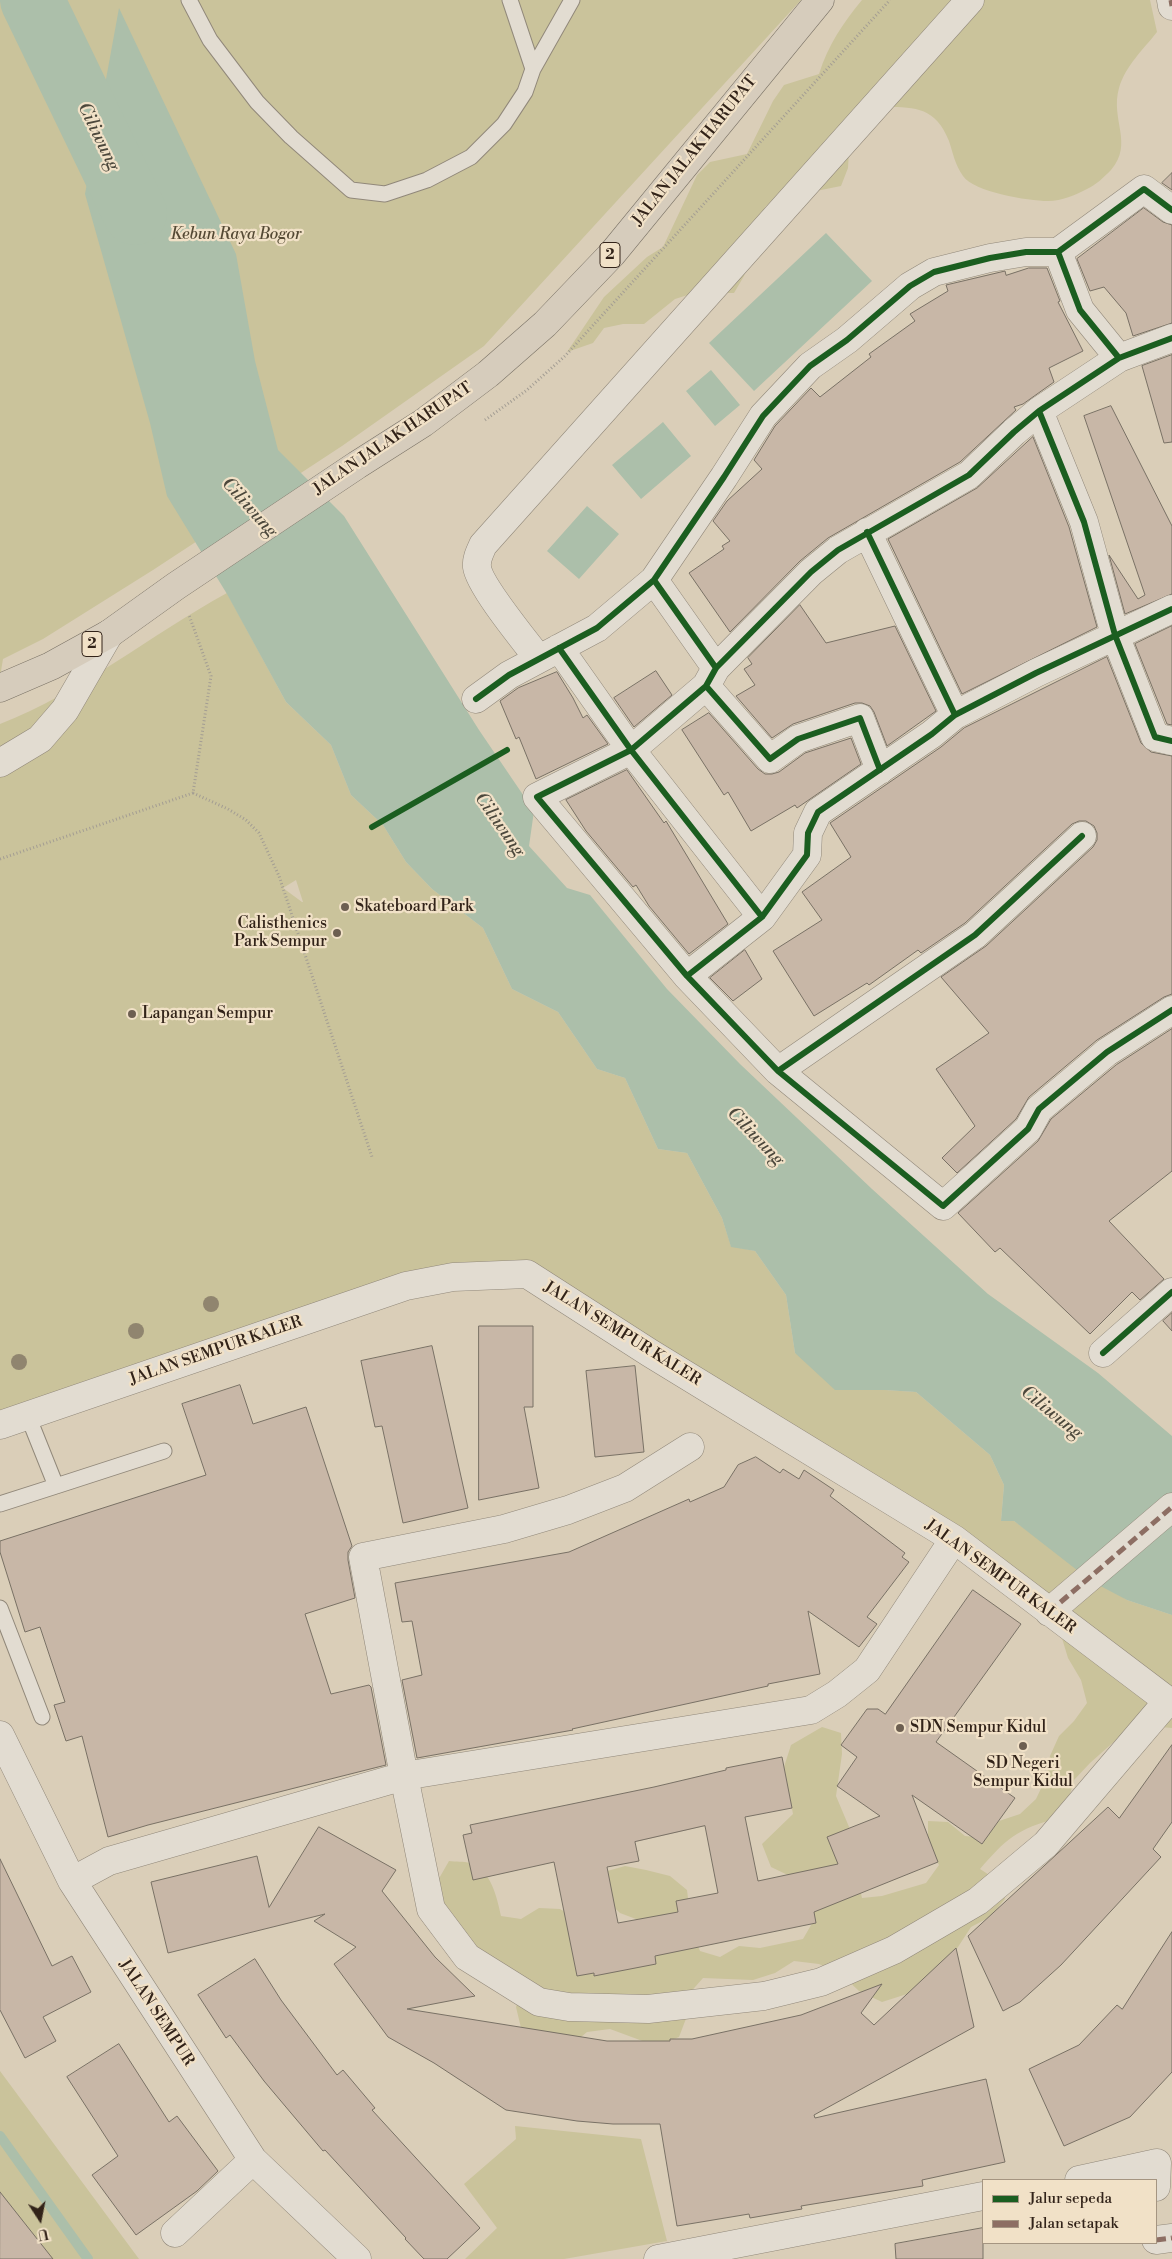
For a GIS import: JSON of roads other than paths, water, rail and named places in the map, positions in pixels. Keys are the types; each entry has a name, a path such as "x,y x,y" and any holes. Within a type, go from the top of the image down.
{"main road":[{"name":"JALAN JALAK HARUPAT","path":"0,688 52,666 109,634 176,586 356,465 423,423 488,374 545,324 612,254 820,0"}],"street":[{"path":"762,917 631,750 549,653 492,597 477,568 478,556 484,545 970,0"},
{"path":"1171,0 1172,6"},
{"path":"476,699 509,675 597,628 654,580 763,416 810,366 847,340 910,286 934,272 1017,254 1058,252 1144,189 1172,210"},
{"path":"1058,252 1080,310 1119,358"},
{"path":"1172,338 1119,358 1039,411 969,475 838,550 811,572 711,677 631,750 537,797 688,976 778,1071 943,1206 1028,1129 1039,1108 1107,1052 1172,1010"},
{"path":"1039,411 1084,522 1115,635 1155,736 1172,740"},
{"path":"867,532 955,715"},
{"path":"654,580 711,677 770,759 798,739 860,718 880,770"},
{"path":"688,976 762,917 807,855 808,832 818,812 880,770 955,715 1115,635 1172,609"},
{"path":"0,762 40,739 66,710 109,634"},
{"path":"778,1071 975,935 1082,836"},
{"name":"JALAN SEMPUR KALER","path":"0,1425 406,1286 453,1277 527,1274 650,1353 954,1539 1056,1606 1170,1703"},
{"path":"1102,1353 1172,1292"},
{"path":"690,1447 625,1488 568,1510 504,1529 364,1557 404,1776 431,1909 467,1957 539,2002 569,2007 648,2009 764,1996 821,1982 894,1950 978,1901 1046,1844 1170,1703"},
{"path":"1056,1606 1172,1508"},
{"path":"72,1881 109,1861 404,1776 810,1710 837,1694 866,1670 954,1539"},
{"name":"JALAN SEMPUR","path":"0,1734 72,1881 253,2160 357,2259"},
{"path":"175,2233 253,2160"},
{"path":"1085,2179 1162,2166"},
{"path":"658,2259 982,2196"},
{"path":"1157,2240 1172,2238"},
{"path":"1151,2259 1153,2244"}],"lane":[{"path":"188,0 210,40 257,102 291,137 351,190 385,194 427,180 471,157 504,124 525,92 533,69 572,0"},
{"path":"510,0 533,69"},
{"path":"28,1416 56,1486"},
{"path":"0,1504 164,1451"},
{"path":"0,1608 42,1717"}],"water":[{"path":"119,8 236,254 255,361 278,450 344,516 479,730 534,811 529,846 567,888 590,895 667,989 740,1064 872,1189 988,1294 1098,1373 1172,1436 1172,1615 1127,1600 1091,1581 1014,1521 1001,1521 1004,1485 990,1455 916,1392 835,1390 795,1353 786,1295 755,1251 731,1247 722,1218 687,1153 658,1149 625,1078 597,1069 558,1012 512,989 483,928 432,889 406,862 383,825 351,795 331,745 286,702 227,594 167,496 150,423 85,194"},
{"path":"826,233 872,281 754,391 709,343"},
{"path":"711,370 740,405 715,426 686,391"},
{"path":"663,422 691,456 641,499 612,465"},
{"path":"587,506 619,534 579,579 547,551"}],"waterway":[{"name":"Ciliwung","path":"32,0 135,213"},
{"path":"0,2136 88,2259"}],"place":[{"name":"Skateboard Park","path":"345,907"},
{"name":"Calisthenics Park Sempur","path":"337,933"},
{"name":"Lapangan Sempur","path":"132,1014"},
{"name":"SDN Sempur Kidul","path":"900,1728"},
{"name":"SD Negeri Sempur Kidul","path":"1023,1746"}],"park label":[{"name":"Kebun Raya Bogor","path":"236,235"}]}
